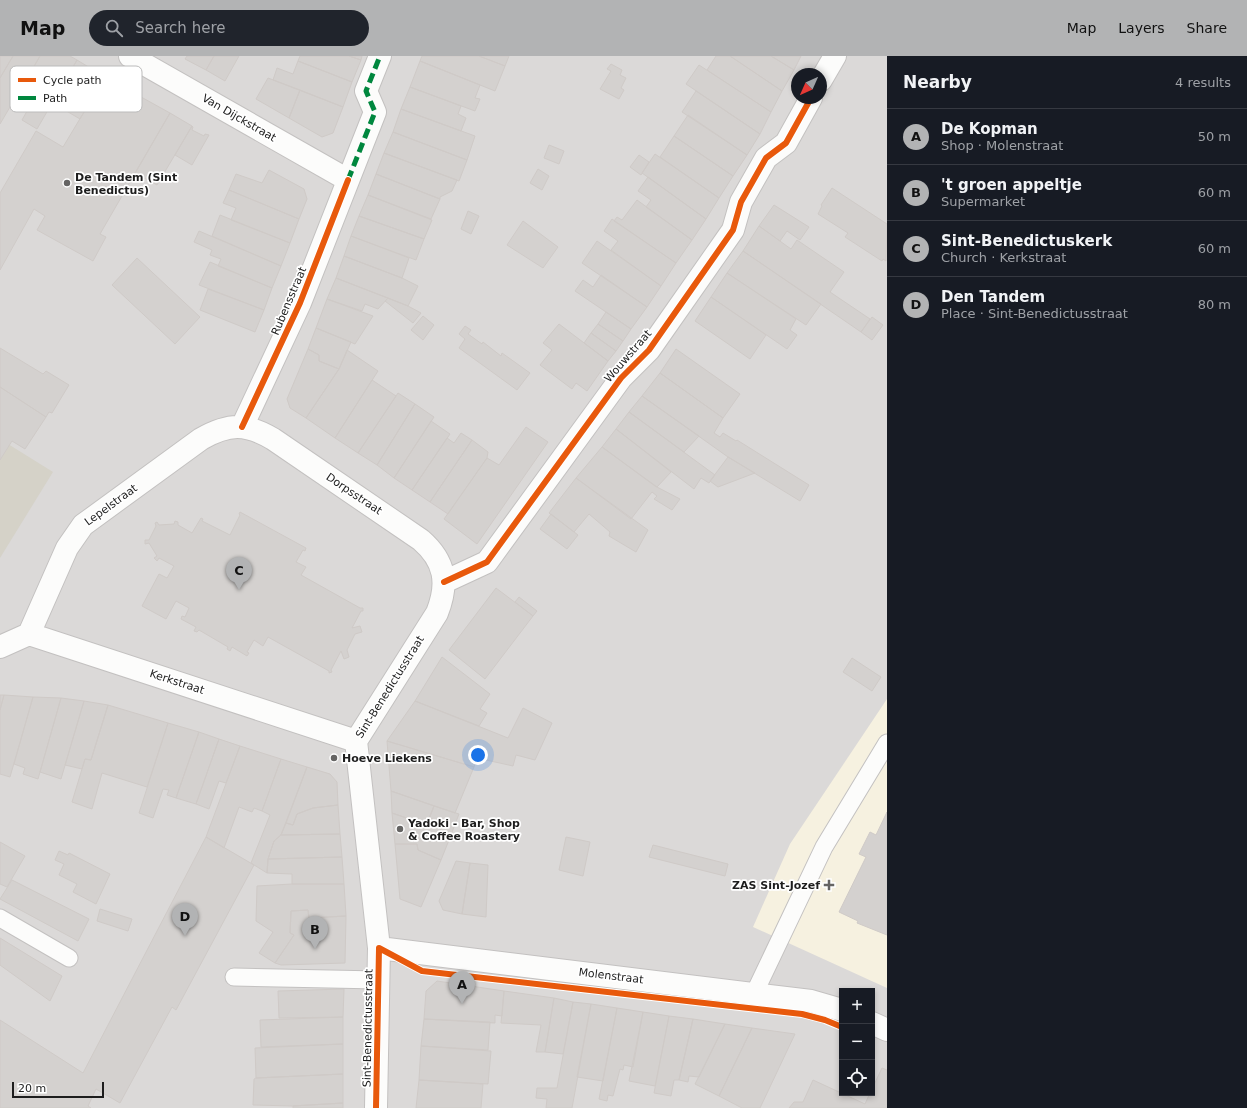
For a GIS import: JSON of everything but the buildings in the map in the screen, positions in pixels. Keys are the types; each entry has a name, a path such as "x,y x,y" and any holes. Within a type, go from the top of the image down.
{"street":[{"name":"Van Dijckstraat","path":"130,56 348,180"},
{"name":"Rubensstraat","path":"242,426 300,303 375,112 366,91 380,56"},
{"path":"827,70 835,56"},
{"name":"Wouwstraat","path":"444,582 487,562 621,378 649,350 733,230 741,202 766,158 786,143 808,104"},
{"name":"Dorpsstraat","path":"242,426 258,430 273,439 421,540 434,551 444,582"},
{"name":"Lepelstraat","path":"29,634 67,548 83,525 202,439 215,431 227,427 242,426"},
{"name":"Sint-Benedictusstraat","path":"376,1108 379,980 378,948 356,741 437,612 443,598 444,582"},
{"path":"2,645 29,634"},
{"name":"Kerkstraat","path":"29,634 356,741"},
{"name":"Molenstraat","path":"378,948 811,1001 839,1009"},
{"path":"874,1024 887,1030"}],"lane":[{"path":"754,994 824,847 887,743"},
{"path":"0,918 69,958"},
{"path":"234,977 379,980"}],"shaded area":[{"path":"0,56 887,56 887,1108 0,1108"},
{"path":"0,439 53,472 0,558"},
{"name":"ZAS Sint-Jozef","path":"887,699 887,988 753,927 790,844"}],"marked path":[{"path":"348,180 375,112 366,91 380,56"}],"cycle path":[{"path":"444,582 487,562 621,378 649,350 733,230 741,202 766,158 786,143 808,104"},
{"path":"242,427 300,303 348,180"},
{"path":"376,1108 379,948 422,971 802,1014 825,1020 839,1026"}],"place":[{"name":"De Tandem (Sint Benedictus)","path":"67,183"},
{"name":"Sint-Benedictuskerk","path":"239,590"},
{"name":"Hoeve Liekens","path":"334,758"},
{"name":"Yadoki - Bar, Shop & Coffee Roastery","path":"400,829"},
{"name":"ZAS Sint-Jozef","path":"829,885"},
{"name":"Den Tandem","path":"185,936"},
{"name":"'t groen appeltje","path":"315,949"},
{"name":"De Kopman","path":"462,1004"}]}
